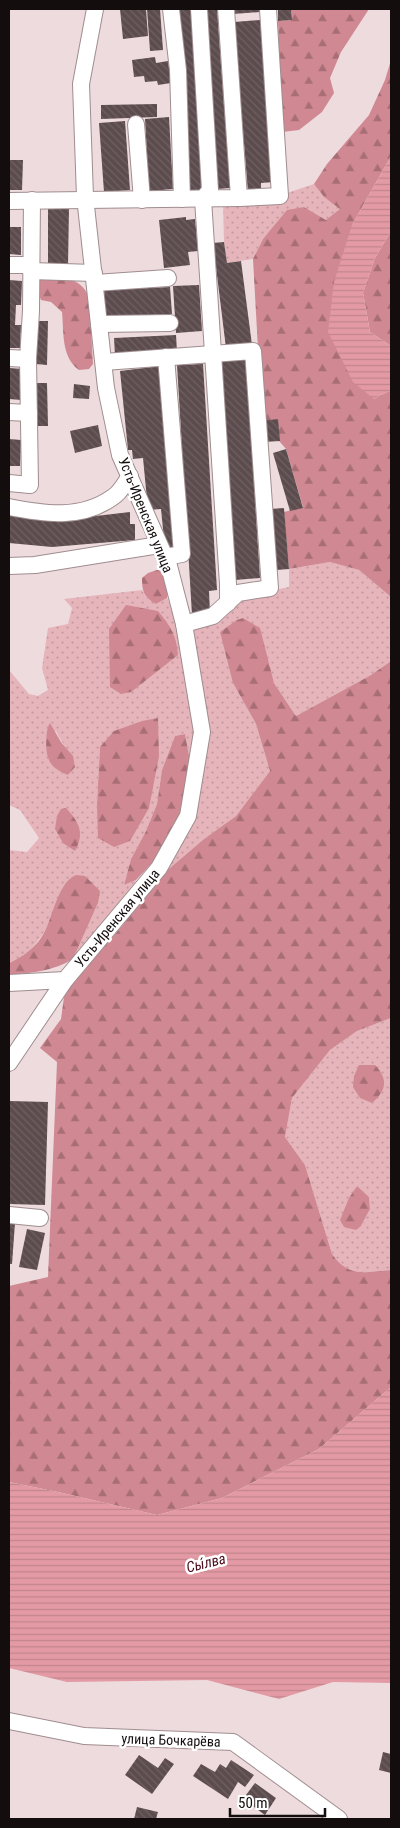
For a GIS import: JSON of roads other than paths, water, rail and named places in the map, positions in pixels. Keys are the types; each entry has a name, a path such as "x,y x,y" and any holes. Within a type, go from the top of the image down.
{"street":[{"name":"Усть-Иренская улица","path":"9,1063 65,980 159,868 188,816 202,732 184,624 168,566 120,455 106,388 86,201 81,84 95,9"},
{"path":"171,9 178,70 182,199"},
{"path":"199,9 210,190 203,199 228,575 228,603"},
{"path":"226,9 239,198"},
{"path":"9,201 203,199 280,196 268,9"},
{"path":"136,124 142,200"},
{"path":"9,483 30,484 28,359 32,200"},
{"path":"9,264 94,278 168,278"},
{"path":"99,324 170,322"},
{"path":"104,362 253,351 270,588 238,593 213,616 184,624"},
{"path":"9,566 35,565 162,551 182,554 166,357"},
{"path":"9,358 28,359"},
{"path":"9,412 28,413"},
{"path":"9,507 67,514 97,506 114,496 130,476"},
{"path":"9,983 65,980"},
{"path":"9,1215 40,1218"},
{"name":"улица Бочкарёва","path":"9,1721 84,1736 233,1742 339,1819"}],"water":[{"path":"391,156 391,231 375,258 363,293 370,332 391,346 391,390 374,399 353,382 328,332 334,282 352,225"},
{"name":"Сы́лва","path":"391,1387 391,1683 333,1682 279,1699 207,1680 67,1682 9,1668 9,1482 157,1515 222,1498 319,1449"}]}
